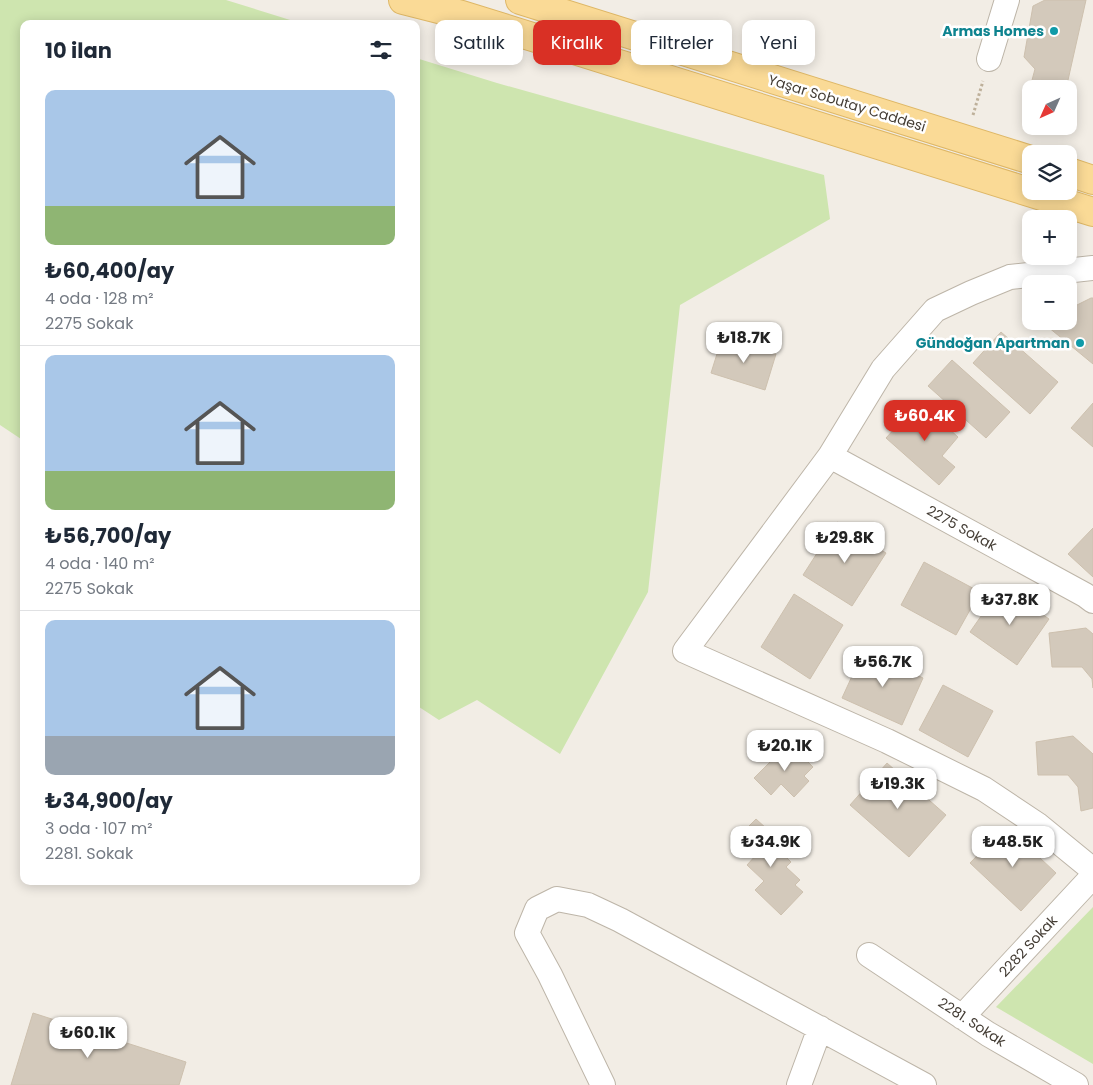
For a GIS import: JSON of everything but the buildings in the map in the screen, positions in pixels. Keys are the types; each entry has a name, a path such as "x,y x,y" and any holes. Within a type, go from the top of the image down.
{"main road":[{"path":"404,0 462,15 1093,212"},
{"name":"Yaşar Sobutay Caddesi","path":"520,0 1022,157"},
{"path":"1077,175 1093,180"}],"street":[{"path":"990,59 1007,0"},
{"path":"1093,268 1010,277 935,310 884,369 830,456 685,651 887,741 984,789 1038,825 1093,870"},
{"name":"2275 Sokak","path":"830,456 1093,601"},
{"name":"2282 Sokak","path":"962,1017 1093,876"},
{"path":"603,1085 550,975 526,933 537,909 557,899 588,905 620,920 924,1085"},
{"name":"2281. Sokak","path":"869,956 988,1034 1076,1085"},
{"path":"799,1085 820,1028"}],"path":[{"path":"965,116 973,115 990,59"}],"green space":[{"path":"0,0 226,0 290,20 20,20 20,438 0,425"},
{"path":"420,59 497,83 824,175 830,219 680,305 648,592 560,754 477,700 439,720 420,708"},
{"path":"1093,907 1093,1064 996,1007"}],"place":[{"name":"Armas Homes","path":"1054,31"},
{"name":"Gündoğan Apartman","path":"1080,343"}]}
